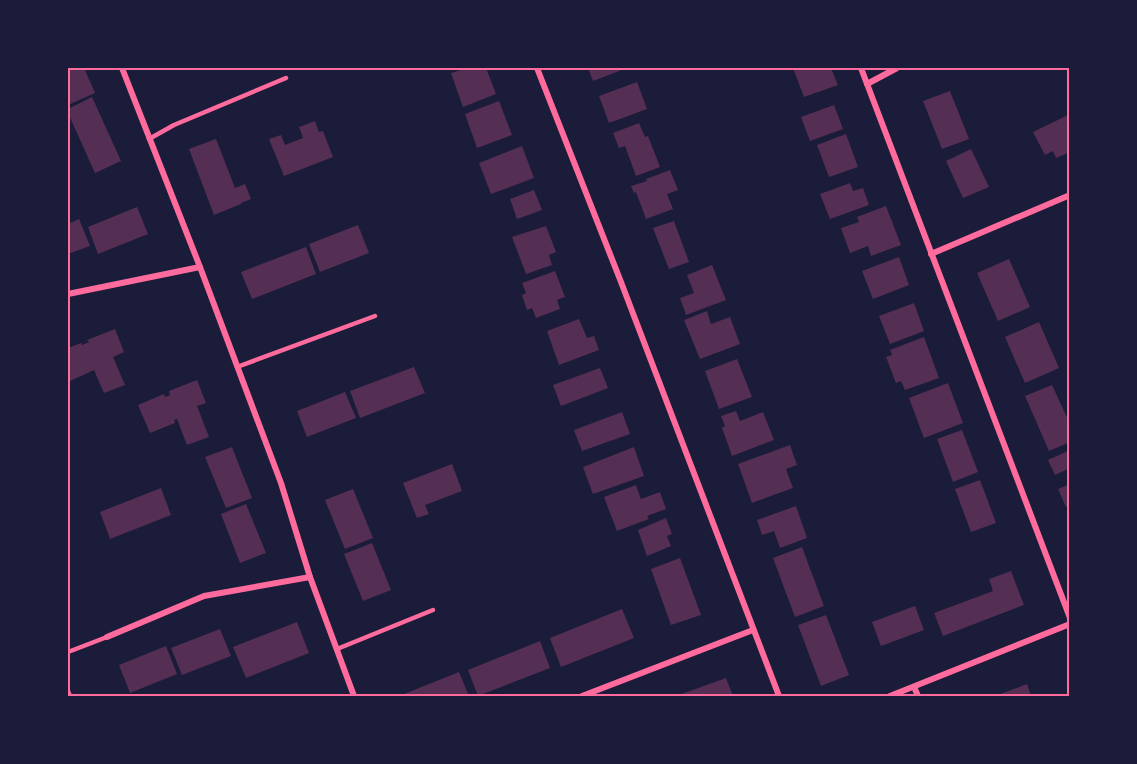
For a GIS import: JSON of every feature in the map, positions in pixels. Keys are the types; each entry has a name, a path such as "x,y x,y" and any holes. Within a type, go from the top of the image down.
{"street":[{"path":"122,68 281,483 310,576 354,696"},
{"path":"537,68 779,696"},
{"path":"861,68 1070,618"},
{"path":"867,84 897,68"},
{"path":"931,254 1070,195"},
{"path":"68,294 200,267"},
{"path":"107,637 204,596 310,576"},
{"path":"890,696 1070,624"},
{"path":"582,696 753,630"},
{"path":"914,687 918,696"}],"lane":[{"path":"150,139 174,125 286,78"},
{"path":"237,367 375,316"},
{"path":"337,649 433,610"},
{"path":"68,652 107,637"},
{"path":"68,691 70,696"}],"building":[{"path":"68,68 84,68 95,93 68,105"},
{"path":"467,68 486,68 496,94 463,107 451,73"},
{"path":"588,68 627,68 593,81"},
{"path":"793,68 831,68 838,85 804,97"},
{"path":"637,82 647,109 609,123 599,96"},
{"path":"950,91 969,139 942,149 923,101"},
{"path":"92,97 121,161 95,173 68,113 68,109"},
{"path":"499,101 512,135 477,148 465,114"},
{"path":"834,105 843,129 810,141 801,117"},
{"path":"1068,115 1070,118 1070,152 1056,158 1053,151 1045,155 1033,132"},
{"path":"315,121 319,132 323,131 333,157 284,176 269,139 281,135 285,145 303,138 299,127"},
{"path":"639,123 645,137 648,136 660,167 636,176 625,146 619,148 613,133"},
{"path":"846,134 858,167 829,177 817,145"},
{"path":"216,139 235,188 245,184 251,199 214,215 189,149"},
{"path":"522,146 534,178 491,194 479,163"},
{"path":"971,149 989,187 963,198 946,161"},
{"path":"670,170 678,190 667,194 673,209 646,219 636,192 634,193 631,186"},
{"path":"850,183 853,191 863,188 869,205 830,219 820,194"},
{"path":"534,190 542,210 517,219 510,199"},
{"path":"886,206 901,245 871,256 868,246 850,253 841,228 859,222 857,217"},
{"path":"137,207 148,234 98,254 88,227"},
{"path":"79,219 90,246 68,254 68,224"},
{"path":"674,221 689,262 669,269 653,228"},
{"path":"358,225 369,253 320,272 309,244"},
{"path":"546,226 556,252 549,255 552,265 526,274 512,237"},
{"path":"306,247 316,274 252,299 241,272"},
{"path":"899,257 909,285 873,299 862,271"},
{"path":"1009,259 1030,307 998,321 977,273"},
{"path":"712,265 726,300 686,315 680,298 694,293 687,275"},
{"path":"555,271 565,297 557,300 560,309 536,318 532,308 527,310 522,295 526,293 522,283"},
{"path":"914,303 924,331 890,344 879,316"},
{"path":"707,311 711,324 730,317 740,344 700,359 684,320"},
{"path":"579,319 587,338 594,336 599,350 559,365 547,331"},
{"path":"1039,322 1059,368 1025,383 1005,337"},
{"path":"115,329 124,352 113,357 125,385 104,393 94,370 68,382 68,348 81,343 82,345 89,342 87,340"},
{"path":"924,337 939,378 905,390 901,381 896,383 886,357 892,355 890,350"},
{"path":"737,359 752,397 719,409 705,371"},
{"path":"414,367 425,393 360,418 350,391"},
{"path":"600,368 608,388 561,406 553,385"},
{"path":"197,380 206,403 197,406 209,437 187,445 177,419 174,420 175,423 150,433 138,405 164,394 165,397 170,395 169,391"},
{"path":"948,383 963,423 924,438 909,398"},
{"path":"1052,385 1070,424 1070,442 1049,451 1025,396"},
{"path":"345,392 356,418 307,437 297,411"},
{"path":"736,411 740,421 763,412 774,440 732,456 722,428 725,426 721,416"},
{"path":"622,412 630,434 582,451 574,430"},
{"path":"962,430 978,472 953,482 937,439"},
{"path":"790,445 797,465 786,469 793,488 752,503 738,464"},
{"path":"232,447 252,498 226,508 205,457"},
{"path":"634,447 644,476 593,494 583,467"},
{"path":"1070,450 1070,468 1055,475 1048,460"},
{"path":"452,464 462,491 425,505 429,514 417,518 403,483"},
{"path":"980,480 996,523 971,532 955,489"},
{"path":"1070,484 1070,505 1066,507 1058,489"},
{"path":"636,485 641,499 660,492 666,509 647,516 649,519 617,531 604,497"},
{"path":"161,488 171,515 110,539 100,512"},
{"path":"353,489 373,538 345,549 325,500"},
{"path":"246,504 266,553 240,563 221,514"},
{"path":"796,506 807,538 780,548 774,531 762,535 757,520"},
{"path":"666,518 672,534 667,536 671,546 647,556 638,530"},
{"path":"372,543 391,590 363,601 344,554"},
{"path":"802,547 824,606 795,617 773,558"},
{"path":"680,558 701,615 671,625 651,569"},
{"path":"1011,571 1024,605 943,636 934,613 993,591 989,579"},
{"path":"915,606 924,630 881,646 872,622"},
{"path":"622,609 634,638 561,667 550,638"},
{"path":"826,615 849,675 821,686 798,625"},
{"path":"297,622 309,653 246,678 233,647"},
{"path":"220,629 231,656 182,675 171,648"},
{"path":"540,641 550,668 478,696 468,670"},
{"path":"166,646 177,674 130,693 119,665"},
{"path":"459,672 469,696 399,696"},
{"path":"726,678 733,696 676,696"},
{"path":"1027,684 1031,696 995,696"}]}
